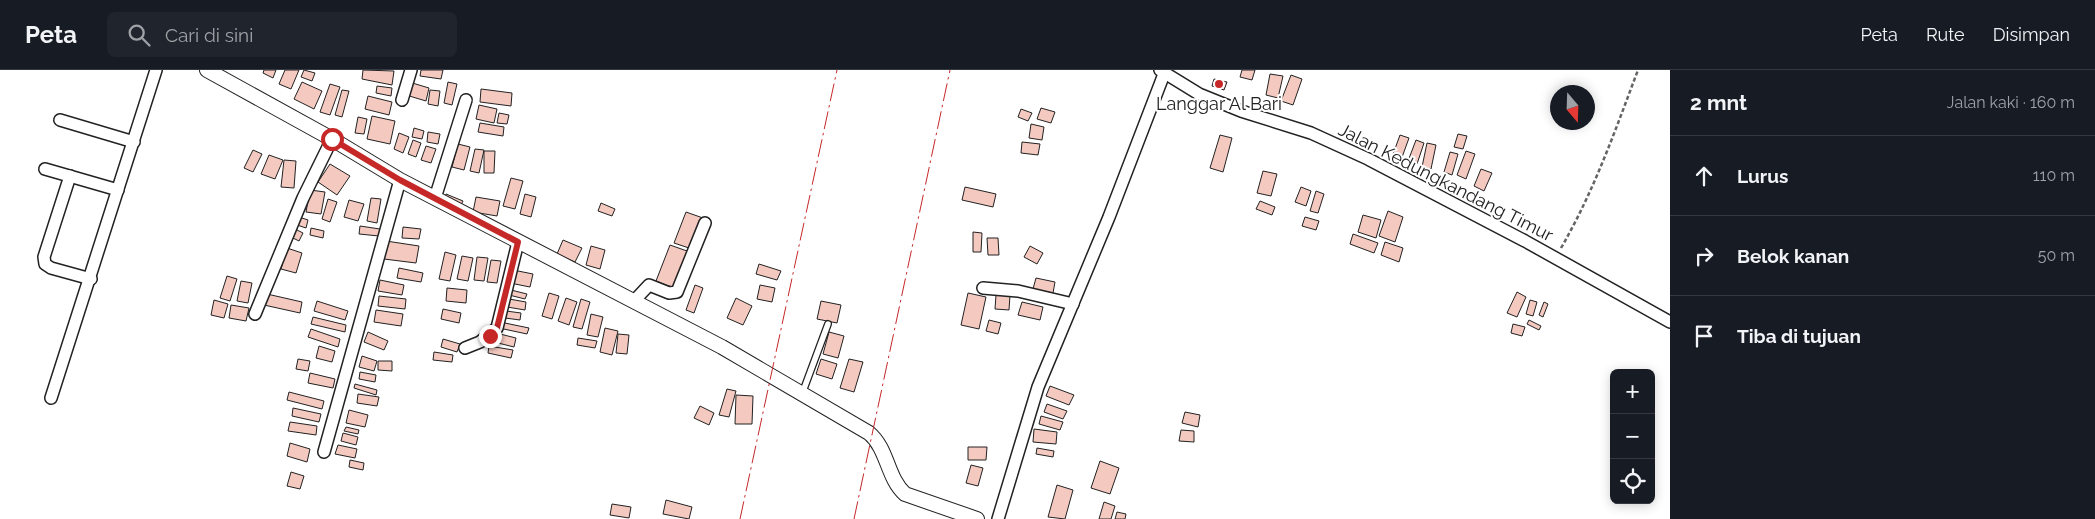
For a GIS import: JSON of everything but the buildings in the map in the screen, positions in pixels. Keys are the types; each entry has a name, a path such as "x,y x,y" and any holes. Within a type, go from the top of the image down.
{"street":[{"path":"52,398 156,70"},
{"path":"207,70 332,139 400,180 722,347 869,433 877,440 897,487 906,494 977,519"},
{"path":"402,100 411,70"},
{"path":"998,519 1038,386 1073,304 1162,72"},
{"name":"Jalan Kedungkandang Timur","path":"1162,72 1200,94 1241,111 1276,121 1338,144 1556,258"},
{"path":"435,198 466,100"},
{"path":"60,120 134,142"},
{"path":"255,314 303,198 332,139"},
{"path":"46,169 118,190"},
{"path":"70,176 44,258 45,264 51,268 91,279"},
{"path":"324,452 400,180"},
{"path":"634,301 649,285 669,293 677,292 705,223"},
{"path":"465,348 480,342 497,328 518,242"},
{"path":"1556,258 1670,322"},
{"path":"983,288 1018,291 1073,304"}],"lane":[{"path":"802,394 828,324"}],"path":[{"name":"Jalan Kedungkandang Timur","path":"1556,258 1587,202 1638,70"}],"power":[{"path":"740,519 837,70"},
{"path":"854,519 950,70"}],"place":[{"name":"Langgar Al Bari","path":"1219,84"}],"route":[{"path":"332,139 400,180 518,242 497,328 490,336"}]}
